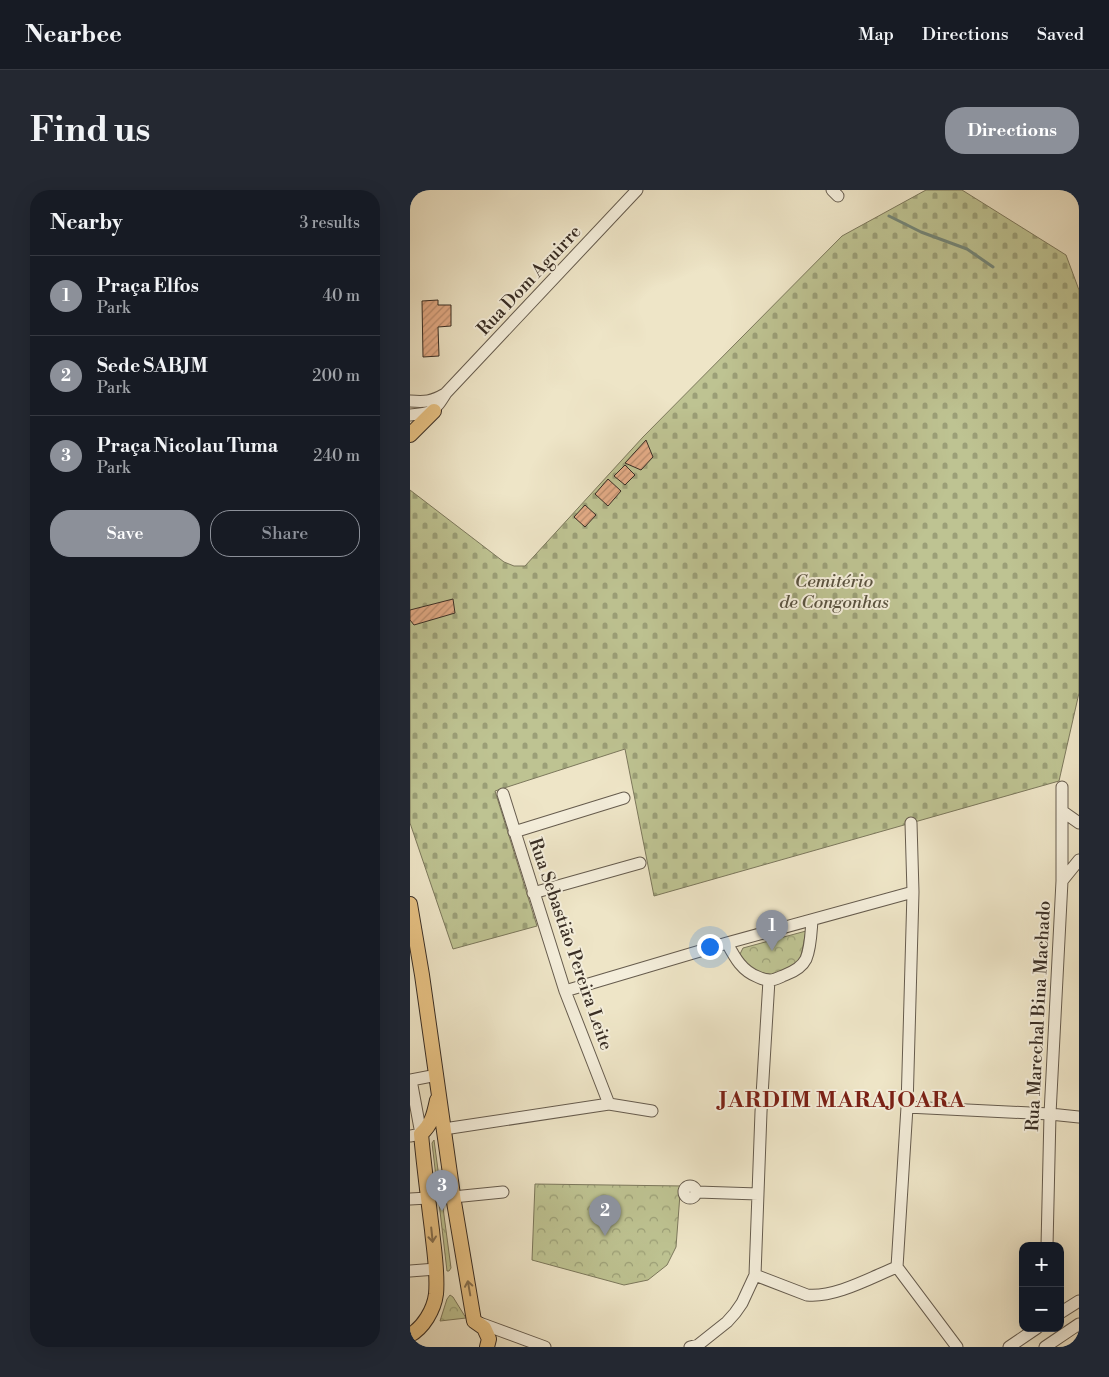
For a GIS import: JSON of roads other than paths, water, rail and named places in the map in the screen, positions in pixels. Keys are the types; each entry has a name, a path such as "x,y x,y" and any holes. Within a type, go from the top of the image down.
{"main road":[{"path":"410,435 434,411"},
{"path":"410,904 437,1075 453,1198 474,1321 484,1328 489,1339 487,1347"},
{"path":"415,1135 428,1128 431,1123 439,1093"},
{"path":"415,1135 436,1139 446,1147"},
{"path":"410,1335 416,1332 426,1319 436,1296 436,1269 428,1198 415,1135"}],"street":[{"name":"Rua Dom Aguirre","path":"434,411 446,393 637,190"},
{"name":"Rua Dom Aguirre","path":"410,401 429,402 446,393"},
{"path":"410,415 434,411"},
{"name":"Rua Marechal Bina Machado","path":"1047,1242 1050,1114 1062,882 1062,787"},
{"name":"Rua Sebastião Pereira Leite","path":"503,794 565,991 609,1104"},
{"path":"514,832 624,798"},
{"path":"1062,811 1079,823"},
{"path":"912,823 913,892 907,1107 897,1267 956,1347"},
{"path":"1062,882 1079,860"},
{"path":"533,894 640,863"},
{"path":"565,991 727,943 913,892"},
{"path":"727,943 742,968 751,974 769,980 793,972 800,966 808,950 812,920"},
{"path":"690,1347 698,1345 727,1322 735,1313 742,1303 754,1275 769,980"},
{"path":"415,1135 411,1080 437,1075"},
{"path":"444,1128 609,1104 652,1111"},
{"path":"907,1107 1079,1117"},
{"path":"453,1198 503,1192"},
{"path":"697,1192 758,1194"},
{"path":"410,1199 428,1198"},
{"path":"754,1275 807,1295 815,1296 841,1290 897,1267"},
{"path":"410,1271 436,1269"},
{"path":"1064,1310 1079,1301"},
{"path":"474,1321 545,1347"},
{"path":"1046,1347 1079,1324"},
{"path":"1009,1347 1031,1332"}],"waterway":[{"path":"889,216 921,232 967,249 993,267"}],"place":[{"name":"Praça Elfos","path":"772,951"},
{"name":"Praça Nicolau Tuma","path":"442,1211"},
{"name":"Sede SABJM","path":"605,1236"}],"district":[{"name":"JARDIM MARAJOARA","path":"842,1099"}],"park label":[{"name":"Cemitério de Congonhas","path":"834,591"}]}
